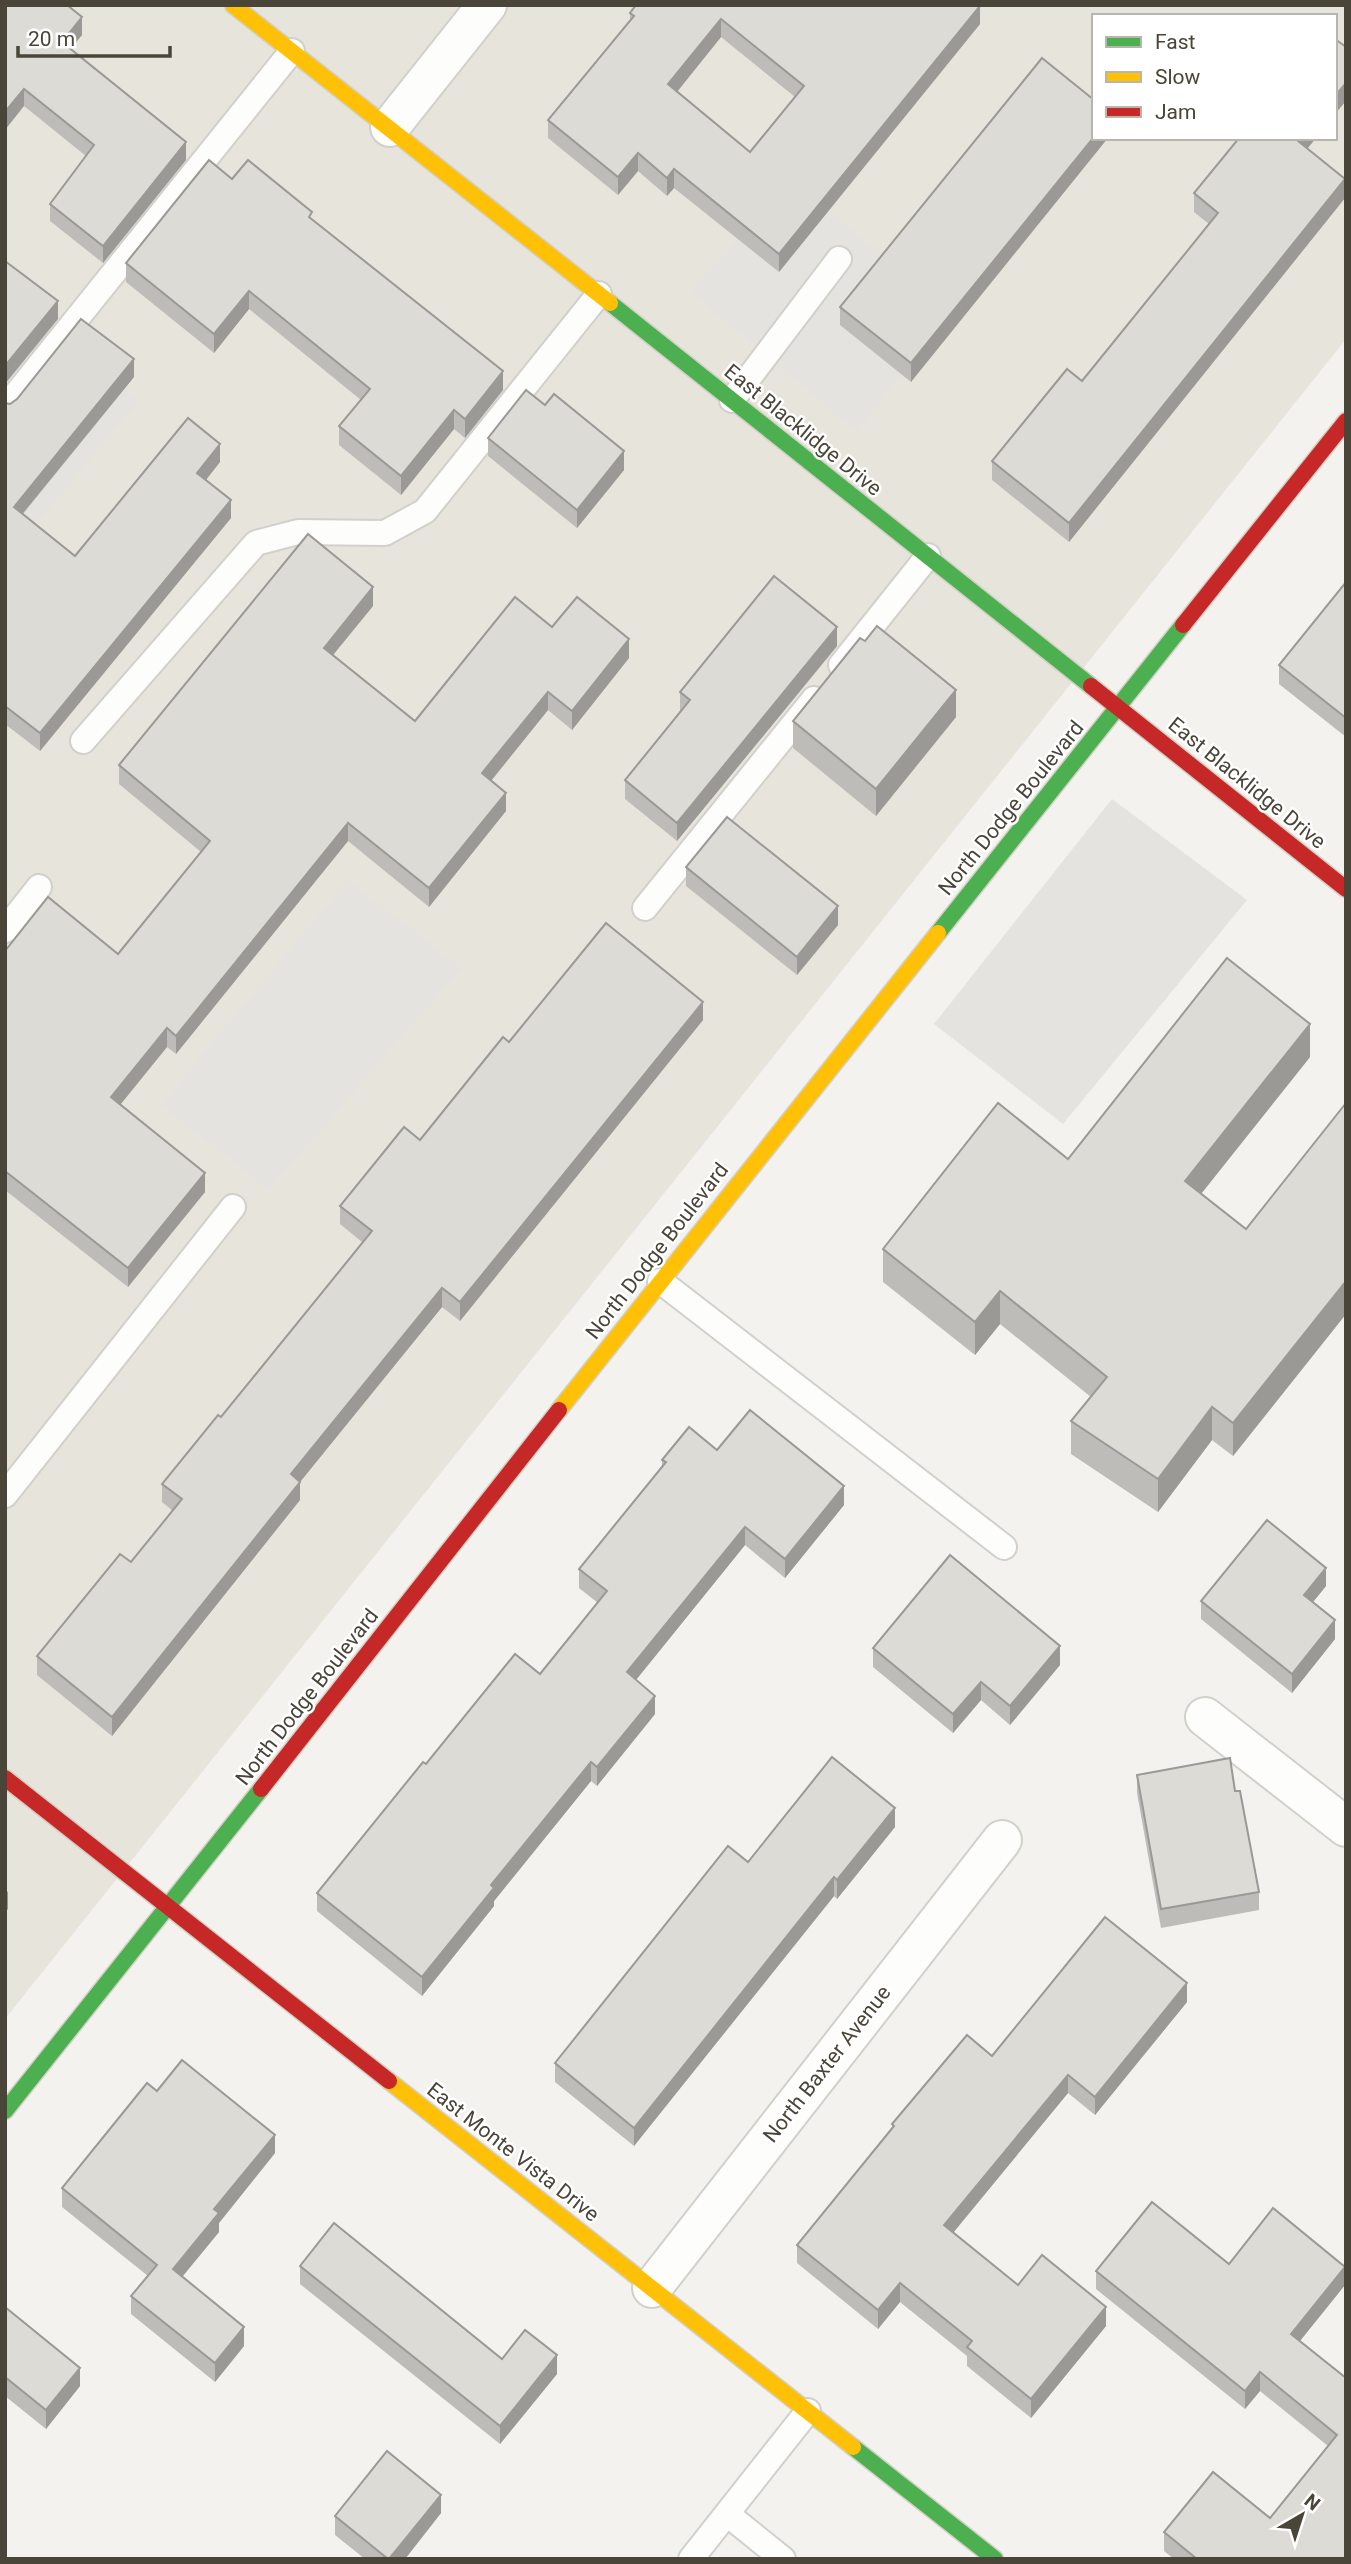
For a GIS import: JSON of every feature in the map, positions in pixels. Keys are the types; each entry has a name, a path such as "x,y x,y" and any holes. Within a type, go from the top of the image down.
{"street":[{"name":"East Blacklidge Drive","path":"233,5 390,127 1346,889"},
{"path":"390,127 487,5"},
{"name":"North Dodge Boulevard","path":"5,2111 169,1907 660,1281 1346,421"},
{"path":"1205,1717 1346,1827"},
{"name":"East Monte Vista Drive","path":"5,1778 995,2559"},
{"name":"North Baxter Avenue","path":"652,2288 1002,1839"}],"lane":[{"path":"5,408 292,51"},
{"path":"732,400 839,259"},
{"path":"83,741 256,543 298,532 385,533 425,511 598,294"},
{"path":"645,908 928,556"},
{"path":"5,930 40,887"},
{"path":"5,1495 233,1207"},
{"path":"660,1281 1004,1547"},
{"path":"691,2559 808,2411"},
{"path":"727,2514 783,2559"}],"shaded area":[{"path":"5,5 1346,5 1346,339 5,2019"},
{"path":"828,211 892,261 840,325 901,375 857,432 690,292 738,239"},
{"path":"64,344 139,401 32,529 5,508 5,352 25,367"},
{"path":"1112,799 1247,900 1063,1124 934,1024"},
{"path":"348,880 462,968 269,1190 160,1105"}],"building":[{"path":"5,5 67,5 82,17 62,42 186,142 103,246 50,204 94,145 24,89 5,112"},
{"path":"636,5 980,6 779,254 674,169 667,178 638,153 618,177 548,120 634,16 630,13","holes":["721,19 804,86 750,152 668,84"]},
{"path":"1337,40 1346,47 1346,83 1337,94"},
{"path":"1042,58 1092,98 1092,139 911,363 840,307"},
{"path":"1237,140 1299,140 1345,179 1069,523 992,461 1067,369 1082,381 1218,213 1194,193"},
{"path":"209,160 232,179 248,160 312,212 309,217 503,371 465,419 454,410 401,476 339,426 370,389 249,291 214,334 126,263"},
{"path":"5,261 58,301 5,366"},
{"path":"81,319 134,359 14,507 75,556 188,418 220,444 197,473 231,500 40,733 5,706 5,403 10,404 17,399"},
{"path":"526,390 545,405 554,394 624,451 577,510 488,438"},
{"path":"308,534 373,587 324,648 415,721 515,597 552,627 577,597 629,639 572,711 548,692 482,773 506,793 429,888 348,823 176,1036 167,1028 111,1097 205,1173 128,1268 5,1171 5,951 48,897 118,954 210,841 119,765"},
{"path":"774,576 837,627 677,823 625,780 690,700 680,692"},
{"path":"1346,582 1346,718 1279,665"},
{"path":"877,626 956,690 876,789 793,721 860,638 865,641"},
{"path":"727,817 838,906 797,957 686,867"},
{"path":"606,923 703,1002 460,1302 442,1288 291,1474 300,1482 112,1717 37,1656 120,1554 131,1562 182,1499 162,1484 218,1415 221,1417 372,1231 340,1206 404,1127 420,1140 503,1037 509,1042"},
{"path":"1227,958 1310,1024 1185,1181 1246,1229 1346,1103 1346,1281 1233,1423 1212,1407 1158,1479 1071,1421 1107,1377 1000,1291 975,1322 883,1249 998,1103 1068,1159"},
{"path":"750,1410 844,1486 785,1559 745,1527 627,1672 655,1696 597,1767 591,1762 491,1885 494,1888 422,1977 317,1893 515,1654 540,1674 607,1591 579,1569 666,1462 662,1460 689,1427 717,1450"},
{"path":"1267,1520 1326,1568 1304,1595 1335,1620 1292,1674 1201,1601"},
{"path":"950,1555 1060,1646 1010,1706 981,1682 953,1714 873,1648"},
{"path":"832,1757 895,1808 837,1880 834,1877 634,2128 555,2063 728,1846 748,1862"},
{"path":"1230,1758 1235,1791 1240,1791 1259,1892 1161,1909 1137,1775"},
{"path":"1105,1917 1187,1983 1095,2097 1068,2075 944,2225 1018,2285 1042,2255 1106,2307 1031,2399 967,2347 972,2341 900,2283 878,2310 797,2245 894,2126 892,2124 967,2035 992,2056"},
{"path":"182,2060 275,2135 214,2209 219,2213 173,2269 244,2327 215,2363 131,2296 157,2265 62,2188 147,2083 157,2091"},
{"path":"1152,2202 1229,2264 1273,2208 1345,2267 1291,2334 1346,2378 1346,2559 1197,2559 1164,2532 1213,2472 1270,2518 1337,2435 1260,2372 1245,2391 1096,2271"},
{"path":"334,2223 502,2359 525,2330 557,2355 500,2426 300,2266"},
{"path":"5,2307 80,2368 46,2410 5,2377"},
{"path":"387,2451 441,2495 389,2559 335,2516"}],"traffic: fast":[{"path":"610,303 1091,686"},
{"path":"938,933 1183,625"},
{"path":"5,2111 261,1789"},
{"path":"853,2447 995,2559"}],"traffic: slow":[{"path":"233,5 610,303"},
{"path":"559,1410 938,933"},
{"path":"389,2081 853,2447"}],"traffic: jam":[{"path":"1183,625 1346,421"},
{"path":"1091,686 1346,889"},
{"path":"261,1789 559,1410"},
{"path":"5,1778 389,2081"}]}
